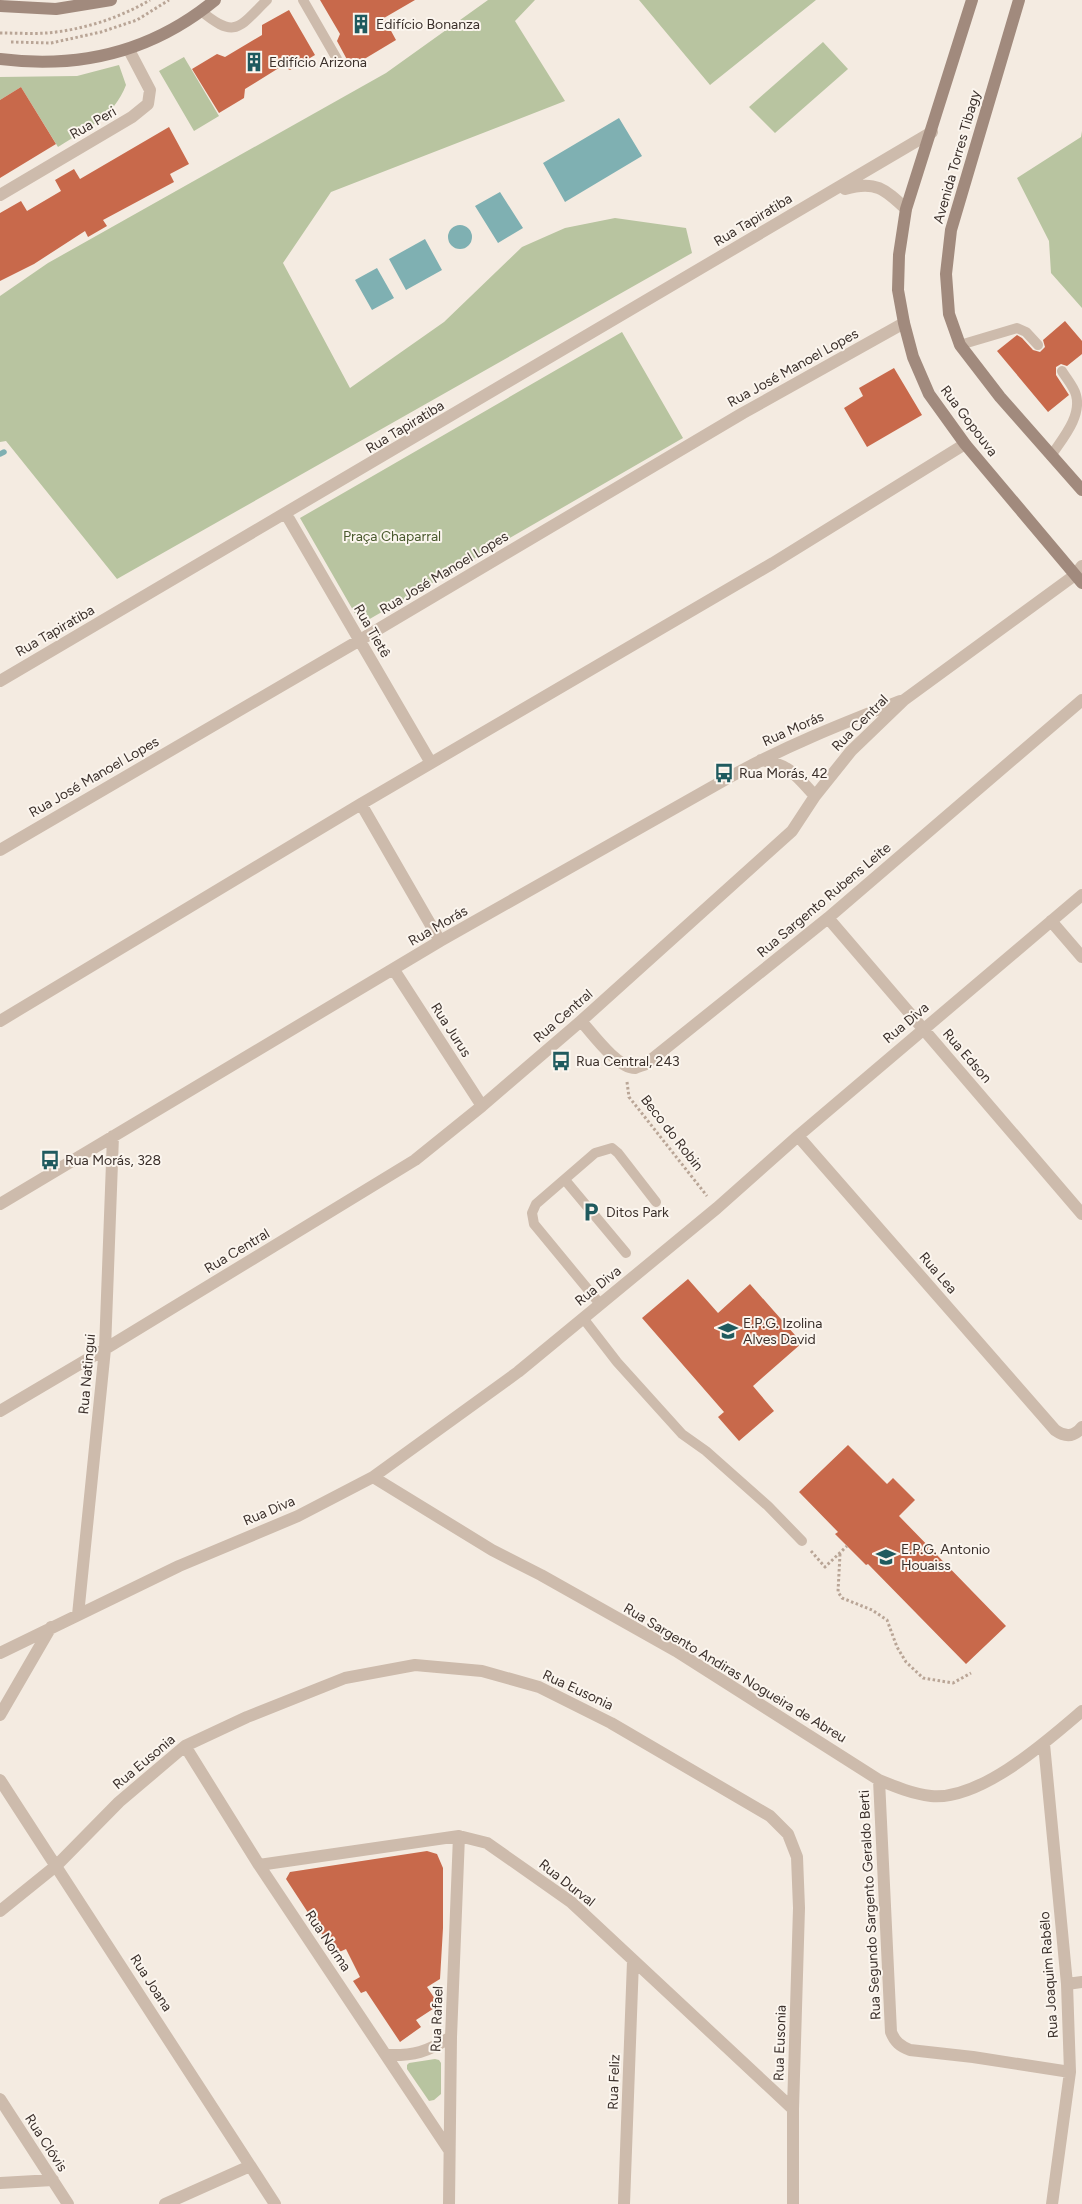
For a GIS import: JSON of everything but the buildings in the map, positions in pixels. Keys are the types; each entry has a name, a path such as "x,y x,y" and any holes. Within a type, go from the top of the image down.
{"main road":[{"path":"0,6 56,8 111,0"},
{"path":"0,59 24,62 78,61 129,50 173,28 215,0"},
{"name":"Rua Gopouva","path":"972,0 932,132 906,209 899,255 898,290 904,323 913,356 929,394 966,444 1080,574"},
{"name":"Avenida Torres Tibagy","path":"1020,0 951,230 946,274 949,314 960,345 1000,397 1082,490"}],"street":[{"name":"Rua Peri","path":"0,195 132,117 148,104 150,90 129,50"},
{"name":"Rua Tapiratiba","path":"0,681 932,132"},
{"name":"Rua Tapiratiba","path":"823,196 862,184 887,191 906,209"},
{"name":"Rua José Manoel Lopes","path":"0,850 743,413 904,323"},
{"path":"0,1021 361,804 773,563 966,444"},
{"name":"Rua Tietê","path":"286,514 431,763"},
{"name":"Rua Central","path":"0,1411 106,1349 415,1160 482,1106 581,1021 792,831 815,796 851,751 904,700 1080,574"},
{"name":"Rua Morás","path":"0,1204 440,941 761,760 841,724 904,700"},
{"name":"Rua Sargento Rubens Leite","path":"624,1066 634,1068 646,1064 828,918 1082,700"},
{"path":"761,760 780,763 793,773 815,796"},
{"path":"361,804 440,941"},
{"name":"Rua Diva","path":"0,1653 179,1566 298,1516 374,1477 518,1372 717,1208 923,1028 1082,895"},
{"name":"Rua Edson","path":"828,918 1082,1214"},
{"path":"1051,921 1082,957"},
{"name":"Rua Jurus","path":"394,970 482,1106"},
{"path":"581,1021 624,1066"},
{"name":"Rua Natingui","path":"78,1614 106,1349 114,1136"},
{"name":"Rua Lea","path":"798,1136 1055,1430 1063,1435 1072,1435 1082,1427"},
{"name":"Rua Sargento Andiras Nogueira de Abreu","path":"374,1477 492,1550 541,1575 676,1651 880,1780 904,1790 932,1796 959,1792 989,1781 1044,1744 1082,1711"},
{"path":"0,1715 51,1627"},
{"name":"Rua Eusonia","path":"0,1910 57,1865 120,1802 185,1746 247,1717 345,1678 415,1664 482,1671 539,1687 611,1723 770,1816 788,1834 797,1857 799,1908 793,2109 793,2204"},
{"name":"Rua Joaquim Rabêlo","path":"1044,1744 1067,1984 1070,2072 1052,2204"},
{"name":"Rua Norma","path":"185,1746 259,1865 449,2150"},
{"name":"Rua Joana","path":"0,1780 57,1865 275,2204"},
{"name":"Rua Segundo Sargento Geraldo Berti","path":"880,1780 892,2032 894,2040 910,2050 973,2057 1070,2072"},
{"name":"Rua Durval","path":"259,1865 459,1836 487,1843 571,1902 793,2109"},
{"name":"Rua Rafael","path":"449,2204 451,2037 459,1836"},
{"name":"Rua Feliz","path":"624,2204 633,1961"},
{"path":"1067,1984 1082,1982"},
{"path":"386,2055 407,2056 429,2050 451,2037"},
{"name":"Rua Clóvis","path":"0,2099 4,2114 68,2204"},
{"path":"165,2204 250,2166"},
{"path":"0,2184 52,2180"}],"lane":[{"path":"201,11 218,25 232,28 240,26 267,0"},
{"path":"303,0 337,59"},
{"path":"960,345 1017,328 1026,332 1038,344"},
{"path":"1051,456 1074,420 1076,410 1076,395 1062,371"},
{"path":"600,1304 534,1224 532,1213 536,1204 595,1153 612,1148 656,1202"},
{"path":"565,1180 626,1253"},
{"path":"583,1318 617,1362 682,1434 706,1451 768,1506 802,1541"}],"path":[{"path":"0,33 47,33 98,23 134,10 150,0"},
{"path":"8,42 51,42 101,32 137,20 169,0"},
{"name":"Beco do Robin","path":"624,1066 629,1097 717,1208"},
{"path":"802,1541 825,1567 847,1546"},
{"path":"840,1554 838,1592 842,1598 872,1610 887,1620 897,1647 906,1662 917,1673 923,1678 952,1683 971,1674"}],"green space":[{"path":"488,0 535,0 515,21 565,101 331,192 283,263 350,388 444,322 522,247 565,228 615,218 686,228 692,253 117,579 6,441 0,442 0,296 48,263 386,73"},
{"path":"639,0 816,0 710,85"},
{"path":"823,42 848,69 775,133 749,107"},
{"path":"184,57 219,116 194,131 159,71"},
{"path":"119,65 126,85 114,106 89,128 58,147 21,87 0,100 0,77 77,76"},
{"path":"1082,131 1082,308 1051,273 1049,241 1017,178 1081,137"},
{"name":"Praça Chaparral","path":"622,332 683,438 361,624 300,518"},
{"path":"435,2059 441,2063 441,2094 434,2100 429,2101 407,2069 407,2065 409,2063"}],"water":[{"path":"619,118 642,156 565,202 543,163"},
{"path":"500,192 523,228 498,243 475,206"},
{"path":"460,225 469,228 472,237 469,246 460,249 451,246 448,237 451,228"},
{"path":"425,239 442,270 406,290 389,259"},
{"path":"377,268 394,298 372,310 355,280"}],"waterway":[{"path":"0,454 4,452"}],"place":[{"name":"Edifício Bonanza","path":"361,24"},
{"name":"Edifício Arizona","path":"254,62"},
{"name":"Rua Morás, 42","path":"724,773"},
{"name":"Rua Central, 243","path":"561,1061"},
{"name":"Rua Morás, 328","path":"50,1160"},
{"name":"Ditos Park","path":"591,1212"},
{"name":"E.P.G. Izolina Alves David","path":"728,1331"},
{"name":"E.P.G. Antonio Houaiss","path":"886,1557"}]}
